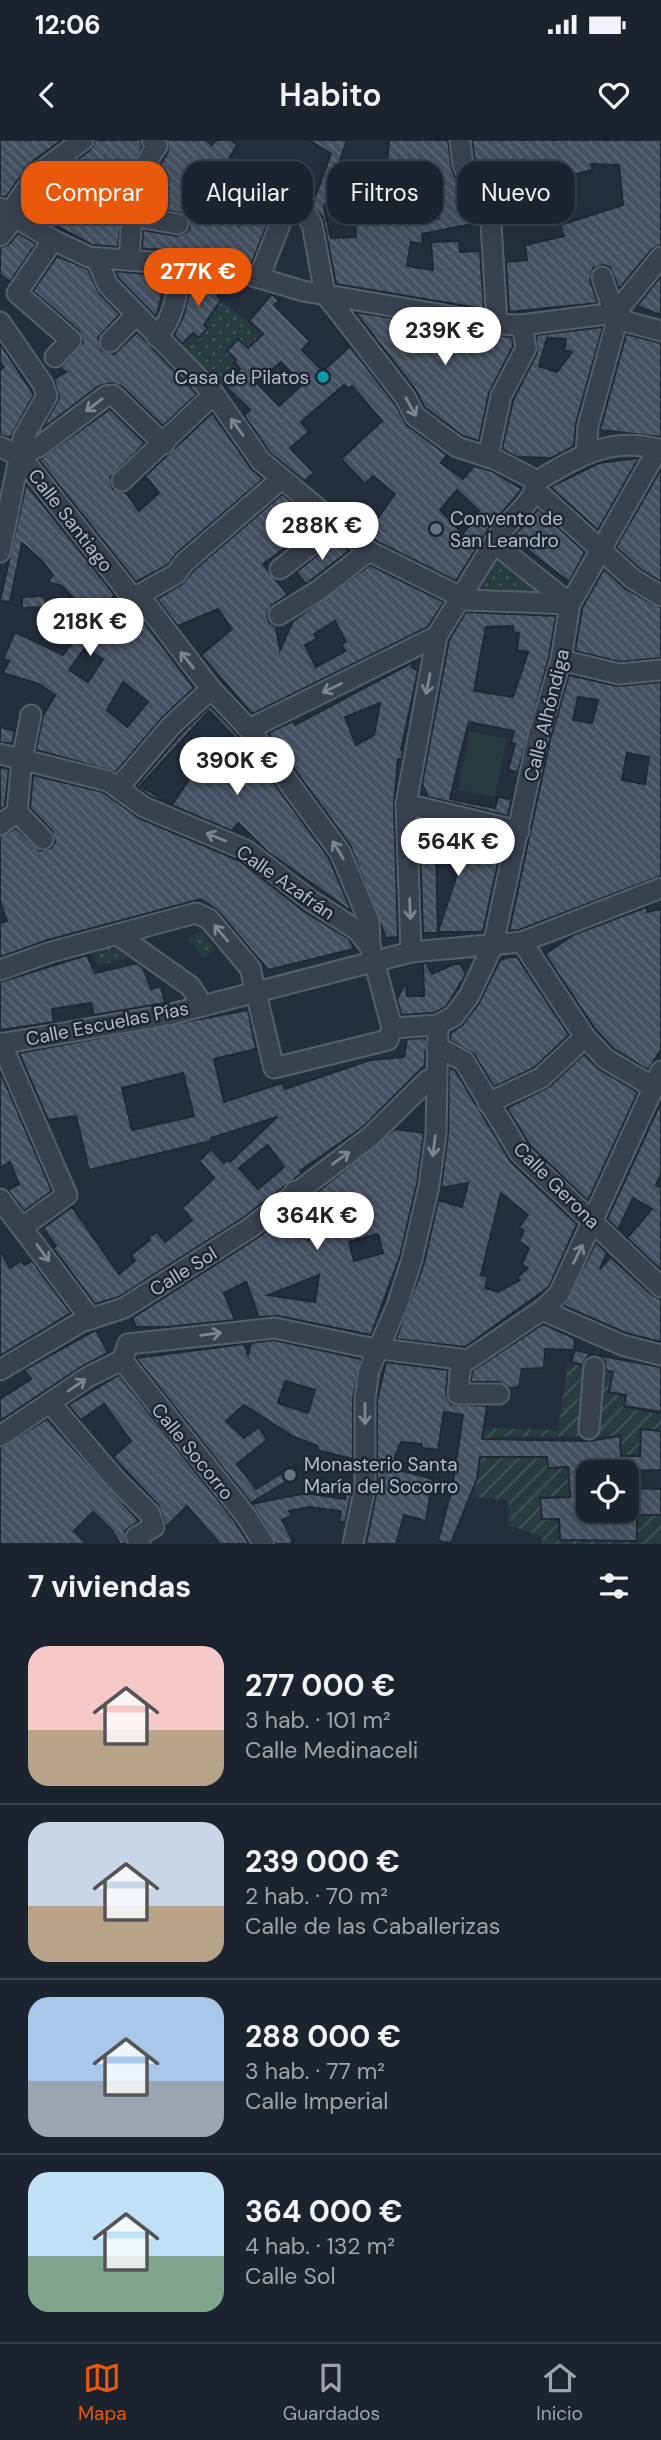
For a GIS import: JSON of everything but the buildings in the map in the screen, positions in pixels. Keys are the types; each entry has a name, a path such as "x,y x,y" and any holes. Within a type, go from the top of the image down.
{"street":[{"path":"0,236 7,214 37,174 83,140"},
{"path":"146,161 157,146 152,140"},
{"path":"460,140 463,165 491,223 497,324"},
{"path":"259,278 284,214 292,209 306,213 312,224 325,294 405,397 415,416 457,447 488,457 536,486 633,579 661,596"},
{"path":"7,214 53,240 96,258 182,262 226,268 325,294 497,324 522,325 616,316 661,331"},
{"path":"168,222 178,224"},
{"path":"129,260 131,224"},
{"path":"53,240 17,293 71,340 54,357"},
{"path":"586,453 588,426 616,316 661,257"},
{"path":"96,258 108,285 214,394 261,461 280,480 369,551 460,598 474,602 570,604"},
{"path":"157,337 169,324 175,307 182,262"},
{"path":"602,277 616,316"},
{"path":"110,342 136,315"},
{"path":"0,322 43,384 47,396 26,430 0,552"},
{"path":"488,457 501,396 526,348 522,325"},
{"path":"122,481 214,394"},
{"path":"20,456 40,446 106,396 113,395 164,444"},
{"path":"411,951 406,804 437,636 499,532 536,486 586,453 630,445 659,450"},
{"path":"0,447 20,456"},
{"name":"Calle Alhóndiga","path":"438,1025 454,1016 469,996 493,945 538,737 561,660 570,604 659,450"},
{"name":"Calle Santiago","path":"20,456 129,593 137,596 211,689 249,729 340,852 369,921 372,953 392,1028"},
{"path":"137,596 176,574 184,563 280,480"},
{"path":"279,569 336,526"},
{"path":"494,543 570,604"},
{"path":"279,615 319,590 369,551"},
{"path":"249,729 437,636"},
{"path":"561,660 619,674 661,670"},
{"path":"118,789 171,726 211,689"},
{"path":"31,715 22,760 18,812 43,839"},
{"name":"Calle Azafrán","path":"0,754 97,777 144,807 246,850 310,900 357,930 372,953"},
{"path":"406,804 519,831"},
{"path":"0,825 18,812"},
{"name":"Calle Escuelas Pías","path":"1,1043 168,1015 255,991 372,953 522,942 661,888"},
{"path":"0,970 51,952 195,913 203,915 250,968 274,1068 388,1040 392,1028 438,1025 436,1134 422,1224 397,1306 377,1347 365,1399 365,1487 354,1544"},
{"path":"118,935 190,986 202,1004"},
{"path":"0,1436 131,1348 275,1328 461,1361 468,1360 542,1310 559,1294 658,1079 606,1059 585,1037 522,942"},
{"path":"488,1103 541,1077 585,1037"},
{"path":"1,1043 67,1195 23,1226"},
{"name":"Calle Gerona","path":"436,1046 464,1061 520,1153 661,1287"},
{"name":"Calle Sol","path":"0,1370 91,1319 118,1311 250,1228 386,1123 428,1080 436,1078"},
{"path":"295,1191 306,1228"},
{"path":"0,1199 91,1319"},
{"path":"542,1310 602,1336 661,1355"},
{"name":"Calle Socorro","path":"118,1311 131,1348 264,1544"},
{"path":"589,1429 596,1361 602,1336"},
{"path":"461,1361 458,1394 499,1394"},
{"path":"50,1403 116,1480 150,1514 154,1527 136,1538 140,1544"}],"green space":[{"path":"221,300 263,334 248,348 238,339 227,351 240,369 218,390 173,352 193,333 207,328 193,315 213,312"},
{"path":"499,558 543,588 543,598 475,591"},
{"path":"470,731 507,739 495,797 458,790"},
{"path":"200,930 215,949 204,959 188,940"},
{"path":"102,947 117,949 130,958 98,965 92,951"},
{"path":"568,1362 612,1373 607,1393 624,1396 624,1408 661,1414 661,1430 641,1429 640,1456 621,1456 620,1436 492,1437 490,1458 547,1458 548,1468 576,1467 576,1491 559,1519 560,1540 637,1541 639,1515 661,1515 661,1544 542,1544 542,1537 509,1525 508,1500 471,1497 477,1479 484,1428 558,1430"}],"place":[{"name":"Casa de Pilatos","path":"323,377"},
{"name":"Convento de San Leandro","path":"436,529"},
{"name":"Monasterio Santa María del Socorro","path":"290,1475"}]}
